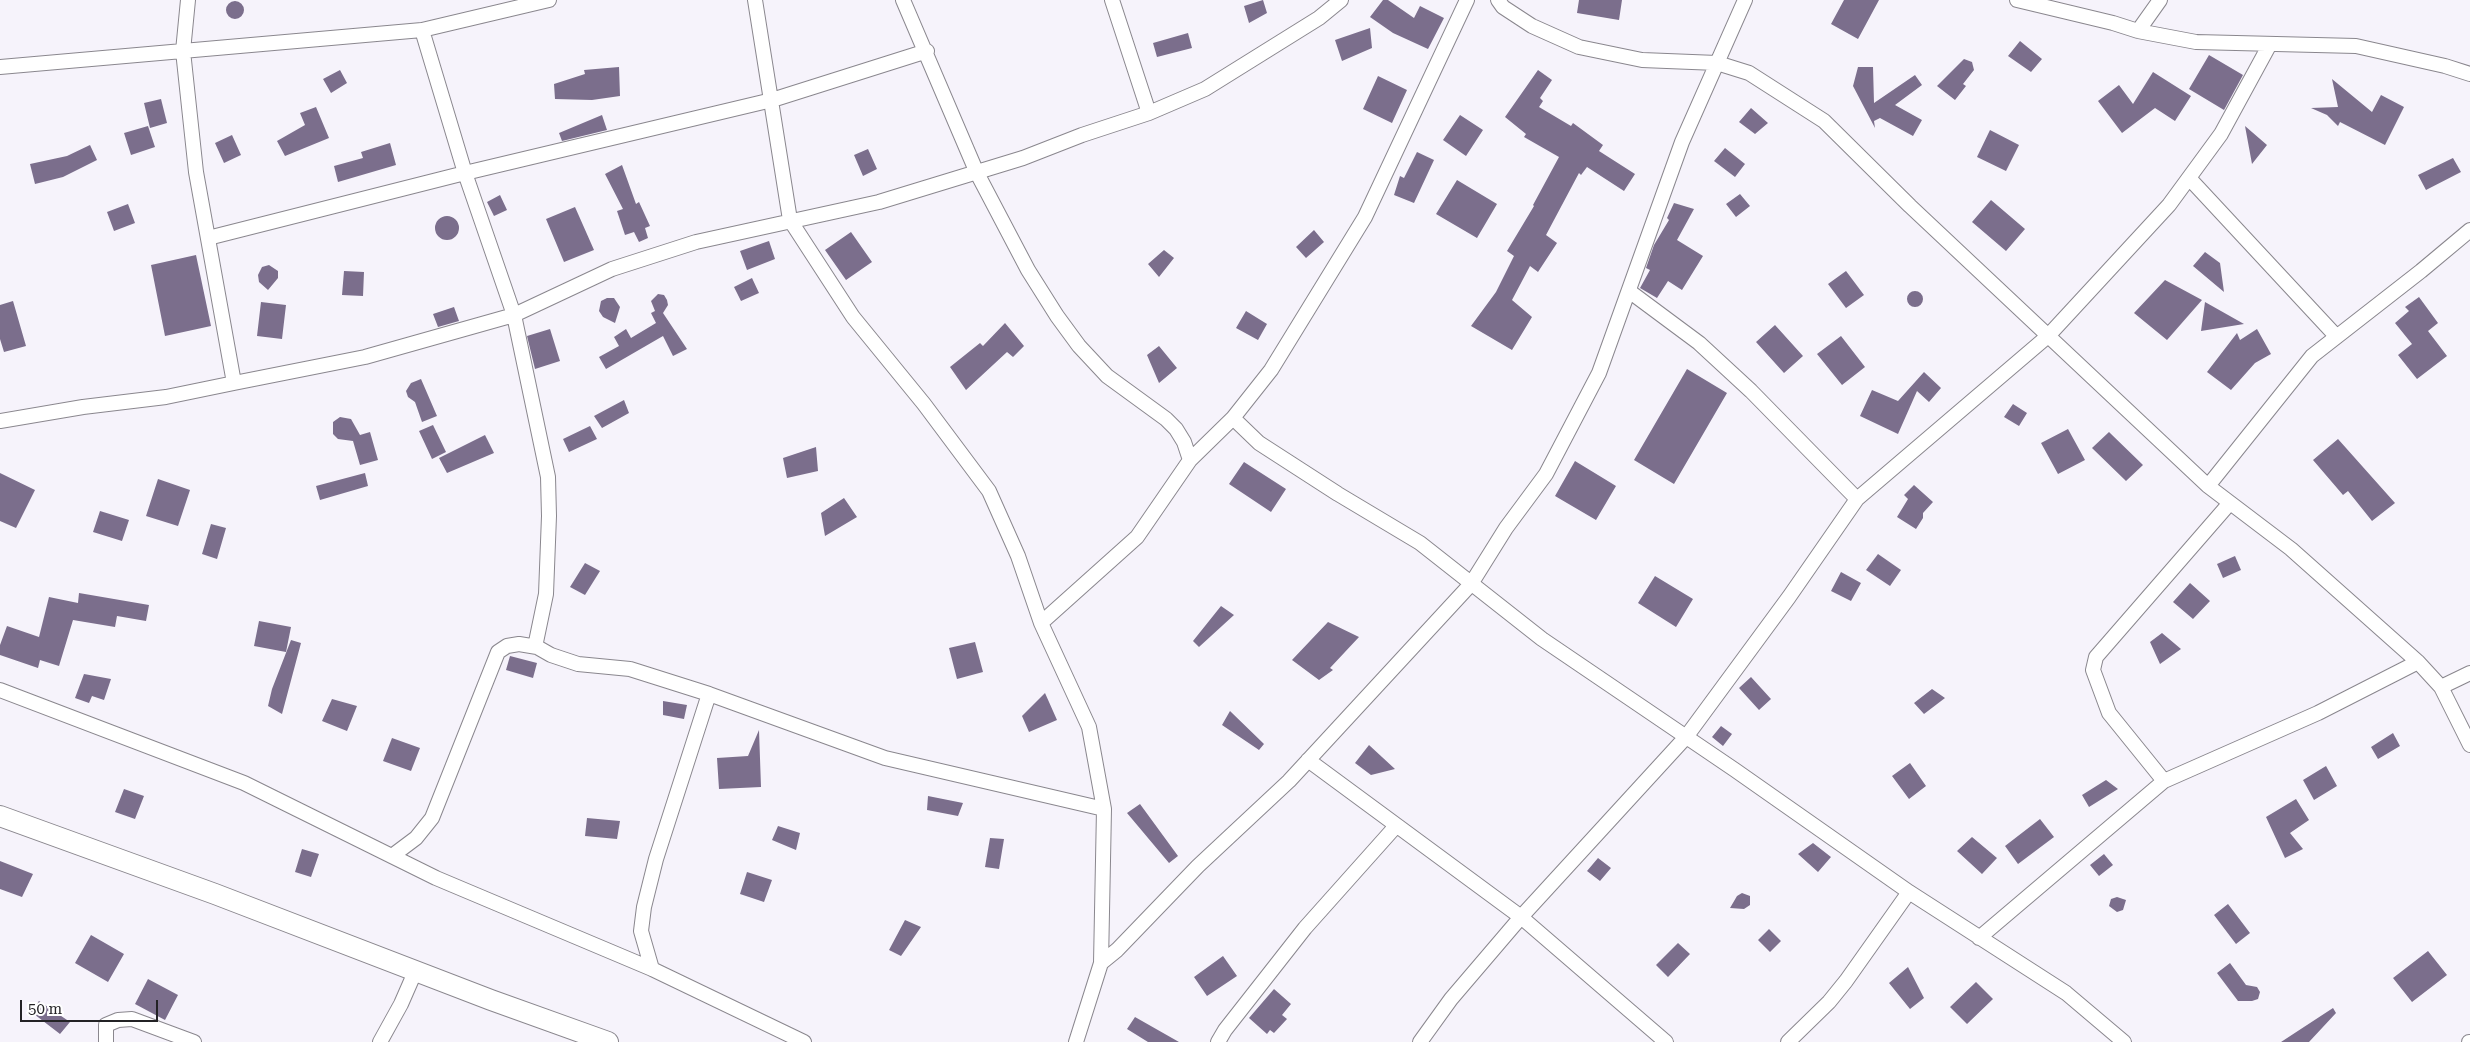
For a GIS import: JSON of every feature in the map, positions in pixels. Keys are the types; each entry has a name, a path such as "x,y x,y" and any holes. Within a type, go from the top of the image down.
{"street":[{"path":"188,0 183,51 196,172 234,382"},
{"path":"0,67 422,30 549,0"},
{"path":"755,0 790,220 853,317 924,404 988,491 1018,556 1041,622 1089,727 1104,808 1101,963 1076,1042"},
{"path":"903,0 977,173 1028,270 1057,316 1079,346 1107,376 1166,419 1176,429 1184,442 1190,460"},
{"path":"1112,0 1149,113"},
{"path":"0,421 83,407 166,397 365,357 514,315 612,268 696,242 878,202 977,173 1149,113 1204,88 1319,18 1341,0"},
{"path":"1041,622 1137,537 1190,460 1233,418 1271,370 1365,217 1467,0"},
{"path":"1498,0 1503,7 1532,26 1579,47 1642,60 1717,63 1749,73 1824,121 2048,336 2208,486 2229,504 2291,549 2418,662 2440,687 2470,746"},
{"path":"1101,963 1118,950 1198,866 1289,781 1471,584 1506,528 1546,474 1599,373 1682,142 1745,0"},
{"path":"2017,0 2113,23 2138,31 2196,42 2356,46 2445,66 2470,74"},
{"path":"2138,31 2160,0"},
{"path":"422,30 465,173 514,315 548,477 549,516 546,594 536,642 537,647"},
{"path":"1420,1042 1451,999 1521,917 1686,737 1789,597 1857,499 2048,336 2169,205 2220,134 2270,44"},
{"path":"208,238 465,173 772,100 926,51"},
{"path":"2189,178 2336,336"},
{"path":"2208,486 2312,356 2421,271 2470,230"},
{"path":"1629,291 1705,349 1751,391 1857,499"},
{"path":"1233,418 1259,443 1338,494 1420,543 1542,638 1909,892 2066,994 2124,1042"},
{"path":"2164,781 2108,713 2092,670 2096,657 2229,504"},
{"path":"392,856 416,838 436,810 498,652 507,646 519,644 537,647 551,655 578,664 630,669 710,694 885,758 1104,808"},
{"path":"1978,938 2164,781 2318,713 2418,662"},
{"path":"2440,687 2470,673"},
{"path":"0,690 244,783 436,878 652,969 804,1042"},
{"path":"652,969 641,931 644,907 656,859 710,694"},
{"path":"1308,760 1521,917 1666,1042"},
{"path":"0,816 206,890 415,972 608,1042"},
{"path":"1218,1042 1225,1030 1305,928 1396,826"},
{"path":"1788,1042 1829,1002 1846,981 1909,892"},
{"path":"380,1042 401,1004 415,972"},
{"path":"106,1042 106,1025 118,1020 132,1019 194,1042"}],"building":[{"path":"1263,0 1267,13 1249,23 1244,6"},
{"path":"1383,0 1388,0 1414,18 1420,6 1444,18 1428,49 1393,33 1370,17"},
{"path":"1579,0 1622,0 1619,20 1577,13"},
{"path":"1844,0 1879,0 1858,39 1831,24"},
{"path":"235,1 241,4 244,10 241,16 235,19 229,16 226,10 229,4"},
{"path":"1370,28 1372,48 1342,61 1335,40"},
{"path":"1188,33 1192,48 1157,57 1153,43"},
{"path":"2020,41 2042,59 2031,72 2008,56"},
{"path":"2209,55 2243,75 2224,110 2189,89"},
{"path":"1964,59 1972,62 1974,70 1963,84 1966,86 1955,100 1937,86"},
{"path":"619,67 620,96 592,100 555,99 554,84 585,74 584,70"},
{"path":"1858,67 1873,67 1874,103 1915,75 1922,85 1895,105 1922,120 1913,136 1880,118 1874,121 1875,128 1853,86"},
{"path":"340,70 347,83 331,93 323,79"},
{"path":"1538,70 1552,80 1540,98 1543,101 1539,107 1571,126 1573,123 1603,145 1599,151 1635,174 1624,191 1587,167 1581,175 1579,173 1546,235 1557,243 1538,272 1530,266 1512,300 1532,317 1512,350 1471,326 1496,292 1514,256 1507,251 1534,206 1559,157 1524,137 1526,134 1505,117"},
{"path":"2153,72 2191,96 2175,121 2155,108 2122,133 2098,101 2119,85 2133,104"},
{"path":"1378,76 1407,90 1392,123 1363,109"},
{"path":"2332,79 2372,112 2381,95 2404,107 2385,145 2340,122 2338,126 2327,115 2311,108 2338,107"},
{"path":"161,99 167,123 150,128 144,103"},
{"path":"316,107 329,138 285,156 277,141 305,125 300,113"},
{"path":"1751,108 1768,123 1755,134 1739,122"},
{"path":"602,115 607,130 562,141 559,133"},
{"path":"1460,115 1483,130 1466,156 1443,140"},
{"path":"148,126 155,147 131,155 124,133"},
{"path":"2245,126 2267,145 2252,164"},
{"path":"1990,130 2019,145 2006,171 1977,157"},
{"path":"232,135 241,155 224,163 215,143"},
{"path":"390,143 396,165 338,182 334,166 363,158 361,152"},
{"path":"90,145 97,160 63,177 35,184 30,164 67,156"},
{"path":"1725,148 1745,164 1735,177 1714,161"},
{"path":"868,149 877,169 863,176 854,155"},
{"path":"1417,152 1434,160 1414,203 1394,195 1400,176 1404,178"},
{"path":"2453,158 2461,172 2426,190 2418,175"},
{"path":"622,165 636,204 639,202 650,226 645,228 648,238 639,242 634,232 625,235 617,211 623,209 605,174"},
{"path":"1457,180 1497,204 1477,238 1436,214"},
{"path":"1740,194 1750,206 1736,217 1726,204"},
{"path":"500,195 507,210 494,216 487,202"},
{"path":"1991,200 2025,229 2006,251 1972,222"},
{"path":"1674,203 1694,209 1677,240 1703,256 1682,290 1668,281 1657,298 1640,288 1650,270 1646,268 1654,245 1669,220 1667,218"},
{"path":"128,204 135,223 114,231 107,212"},
{"path":"575,207 594,250 564,262 546,219"},
{"path":"447,216 452,217 458,223 458,233 452,239 447,240 442,239 436,233 435,228 436,223 442,217"},
{"path":"1314,230 1324,242 1306,258 1296,247"},
{"path":"851,232 872,262 846,280 825,250"},
{"path":"769,241 775,259 747,270 740,251"},
{"path":"1164,250 1174,258 1159,277 1148,264"},
{"path":"2205,252 2220,263 2224,292 2193,266"},
{"path":"196,255 211,326 165,336 151,265"},
{"path":"269,265 278,271 278,278 268,290 259,282 258,275 262,267"},
{"path":"344,271 364,272 363,296 342,295"},
{"path":"1846,271 1864,295 1846,308 1828,284"},
{"path":"752,278 759,293 741,301 734,287"},
{"path":"2165,280 2202,300 2167,340 2134,313"},
{"path":"1912,291 1918,291 1923,296 1921,305 1912,307 1907,302 1907,296"},
{"path":"658,294 664,295 667,300 668,305 663,313 687,349 673,356 663,336 606,369 599,357 619,346 614,337 626,329 631,338 656,323 651,313 655,311 651,301"},
{"path":"2419,297 2438,323 2428,331 2447,356 2417,379 2398,355 2412,344 2395,323 2409,311 2405,307"},
{"path":"607,298 614,298 620,307 615,323 603,317 599,311 601,301"},
{"path":"13,301 26,346 4,352 0,339 0,305"},
{"path":"261,302 286,305 282,339 257,336"},
{"path":"2205,302 2244,324 2201,331"},
{"path":"454,307 459,321 438,327 433,314"},
{"path":"1246,311 1267,324 1258,340 1236,328"},
{"path":"1005,323 1024,346 1013,357 1007,352 966,390 950,367 980,343 983,346"},
{"path":"1775,325 1803,356 1784,373 1756,342"},
{"path":"550,329 560,361 535,369 527,336"},
{"path":"2257,329 2271,354 2255,363 2231,390 2207,372 2237,333 2240,340"},
{"path":"1841,336 1865,367 1842,385 1817,354"},
{"path":"1159,346 1177,368 1159,383 1147,355"},
{"path":"1687,369 1727,393 1674,484 1634,460"},
{"path":"1924,372 1941,388 1929,402 1917,391 1898,434 1860,416 1872,390 1898,401"},
{"path":"421,379 437,416 422,422 415,402 408,397 406,391 411,383"},
{"path":"624,400 629,413 602,428 594,416"},
{"path":"2013,404 2027,413 2019,426 2004,417"},
{"path":"340,417 351,419 360,435 370,432 378,460 360,465 353,441 338,439 333,434 333,422"},
{"path":"433,425 446,452 432,459 419,431"},
{"path":"590,426 597,439 569,452 563,439"},
{"path":"2068,429 2085,460 2058,474 2041,443"},
{"path":"2109,432 2143,465 2126,481 2092,448"},
{"path":"485,435 494,453 447,473 439,458"},
{"path":"2338,439 2395,503 2372,521 2348,491 2343,495 2313,460"},
{"path":"816,447 818,471 787,478 783,458"},
{"path":"1575,461 1616,486 1596,520 1555,496"},
{"path":"1244,462 1286,489 1271,512 1229,484"},
{"path":"0,473 35,490 16,528 0,521"},
{"path":"365,473 368,486 320,500 316,486"},
{"path":"158,479 190,490 178,526 146,516"},
{"path":"1914,485 1933,502 1923,513 1923,518 1916,529 1897,517 1908,499 1904,495"},
{"path":"844,498 857,517 825,536 821,513"},
{"path":"100,511 129,520 122,541 93,532"},
{"path":"211,524 226,528 217,559 202,554"},
{"path":"1878,554 1901,570 1890,586 1866,570"},
{"path":"2235,556 2241,570 2223,578 2217,564"},
{"path":"585,563 600,571 585,595 570,587"},
{"path":"1841,572 1861,583 1851,601 1831,591"},
{"path":"1655,576 1693,599 1676,627 1638,603"},
{"path":"2190,583 2210,601 2193,619 2173,602"},
{"path":"79,593 149,605 146,621 117,616 115,627 73,620 59,666 40,660 38,668 0,655 0,645 7,626 39,637 49,597 78,603"},
{"path":"1221,606 1234,615 1199,647 1193,641"},
{"path":"259,621 291,627 286,652 254,646"},
{"path":"1328,622 1359,637 1330,668 1333,670 1319,680 1292,660"},
{"path":"2162,633 2181,649 2160,664 2150,642"},
{"path":"291,640 301,643 282,714 268,706 272,689"},
{"path":"975,642 983,672 957,679 949,648"},
{"path":"510,656 537,663 533,678 506,670"},
{"path":"84,674 111,679 104,700 92,696 89,703 75,698"},
{"path":"1751,677 1771,699 1759,710 1739,688"},
{"path":"1932,689 1945,698 1924,714 1914,703"},
{"path":"1045,693 1057,720 1029,732 1022,716"},
{"path":"332,699 357,706 347,731 322,721"},
{"path":"663,701 687,705 684,719 663,715"},
{"path":"1230,711 1264,744 1259,750 1222,725"},
{"path":"1721,726 1732,734 1723,746 1712,737"},
{"path":"759,730 761,787 719,789 717,758 748,756"},
{"path":"2393,733 2400,746 2378,759 2371,747"},
{"path":"392,738 420,748 411,771 383,761"},
{"path":"1369,745 1395,769 1371,775 1355,763"},
{"path":"1910,763 1926,786 1909,799 1892,776"},
{"path":"2326,766 2337,786 2314,800 2303,780"},
{"path":"2106,780 2118,789 2089,807 2082,795"},
{"path":"124,789 144,796 135,819 115,812"},
{"path":"928,796 963,803 958,816 927,810"},
{"path":"2296,799 2309,820 2290,833 2303,849 2285,858 2266,817"},
{"path":"1140,804 1178,856 1169,863 1127,813"},
{"path":"587,818 620,821 617,839 585,836"},
{"path":"2040,819 2054,837 2018,864 2005,846"},
{"path":"778,826 800,833 796,850 772,840"},
{"path":"1972,837 1997,858 1982,874 1957,851"},
{"path":"990,838 1004,839 999,869 985,867"},
{"path":"1813,843 1831,857 1818,872 1798,854"},
{"path":"302,849 319,854 311,877 295,872"},
{"path":"2104,854 2113,865 2099,876 2090,865"},
{"path":"1598,858 1611,868 1600,881 1587,871"},
{"path":"0,861 33,874 22,897 0,889"},
{"path":"747,872 772,880 764,902 740,894"},
{"path":"1742,893 1750,896 1750,905 1744,909 1730,908 1737,896"},
{"path":"2117,897 2126,900 2123,910 2117,912 2109,906 2111,899"},
{"path":"2228,904 2250,933 2236,944 2214,915"},
{"path":"905,920 921,927 901,956 889,950"},
{"path":"1769,929 1781,941 1770,952 1758,940"},
{"path":"91,935 124,954 108,982 75,963"},
{"path":"1678,943 1690,954 1668,977 1656,965"},
{"path":"2428,951 2447,975 2412,1002 2393,978"},
{"path":"1223,956 1237,976 1207,996 1194,977"},
{"path":"2230,963 2246,985 2257,987 2260,992 2258,999 2238,1001 2217,973"},
{"path":"1908,967 1924,998 1910,1009 1889,983"},
{"path":"148,979 178,995 165,1020 135,1004"},
{"path":"1976,982 1993,999 1967,1024 1950,1007"},
{"path":"1274,989 1291,1004 1282,1015 1287,1019 1274,1033 1270,1030 1267,1034 1249,1018"},
{"path":"39,1001 70,1022 60,1034 30,1011"},
{"path":"2333,1008 2336,1013 2309,1042 2281,1042"},
{"path":"1135,1017 1179,1042 1148,1042 1127,1029"}]}
